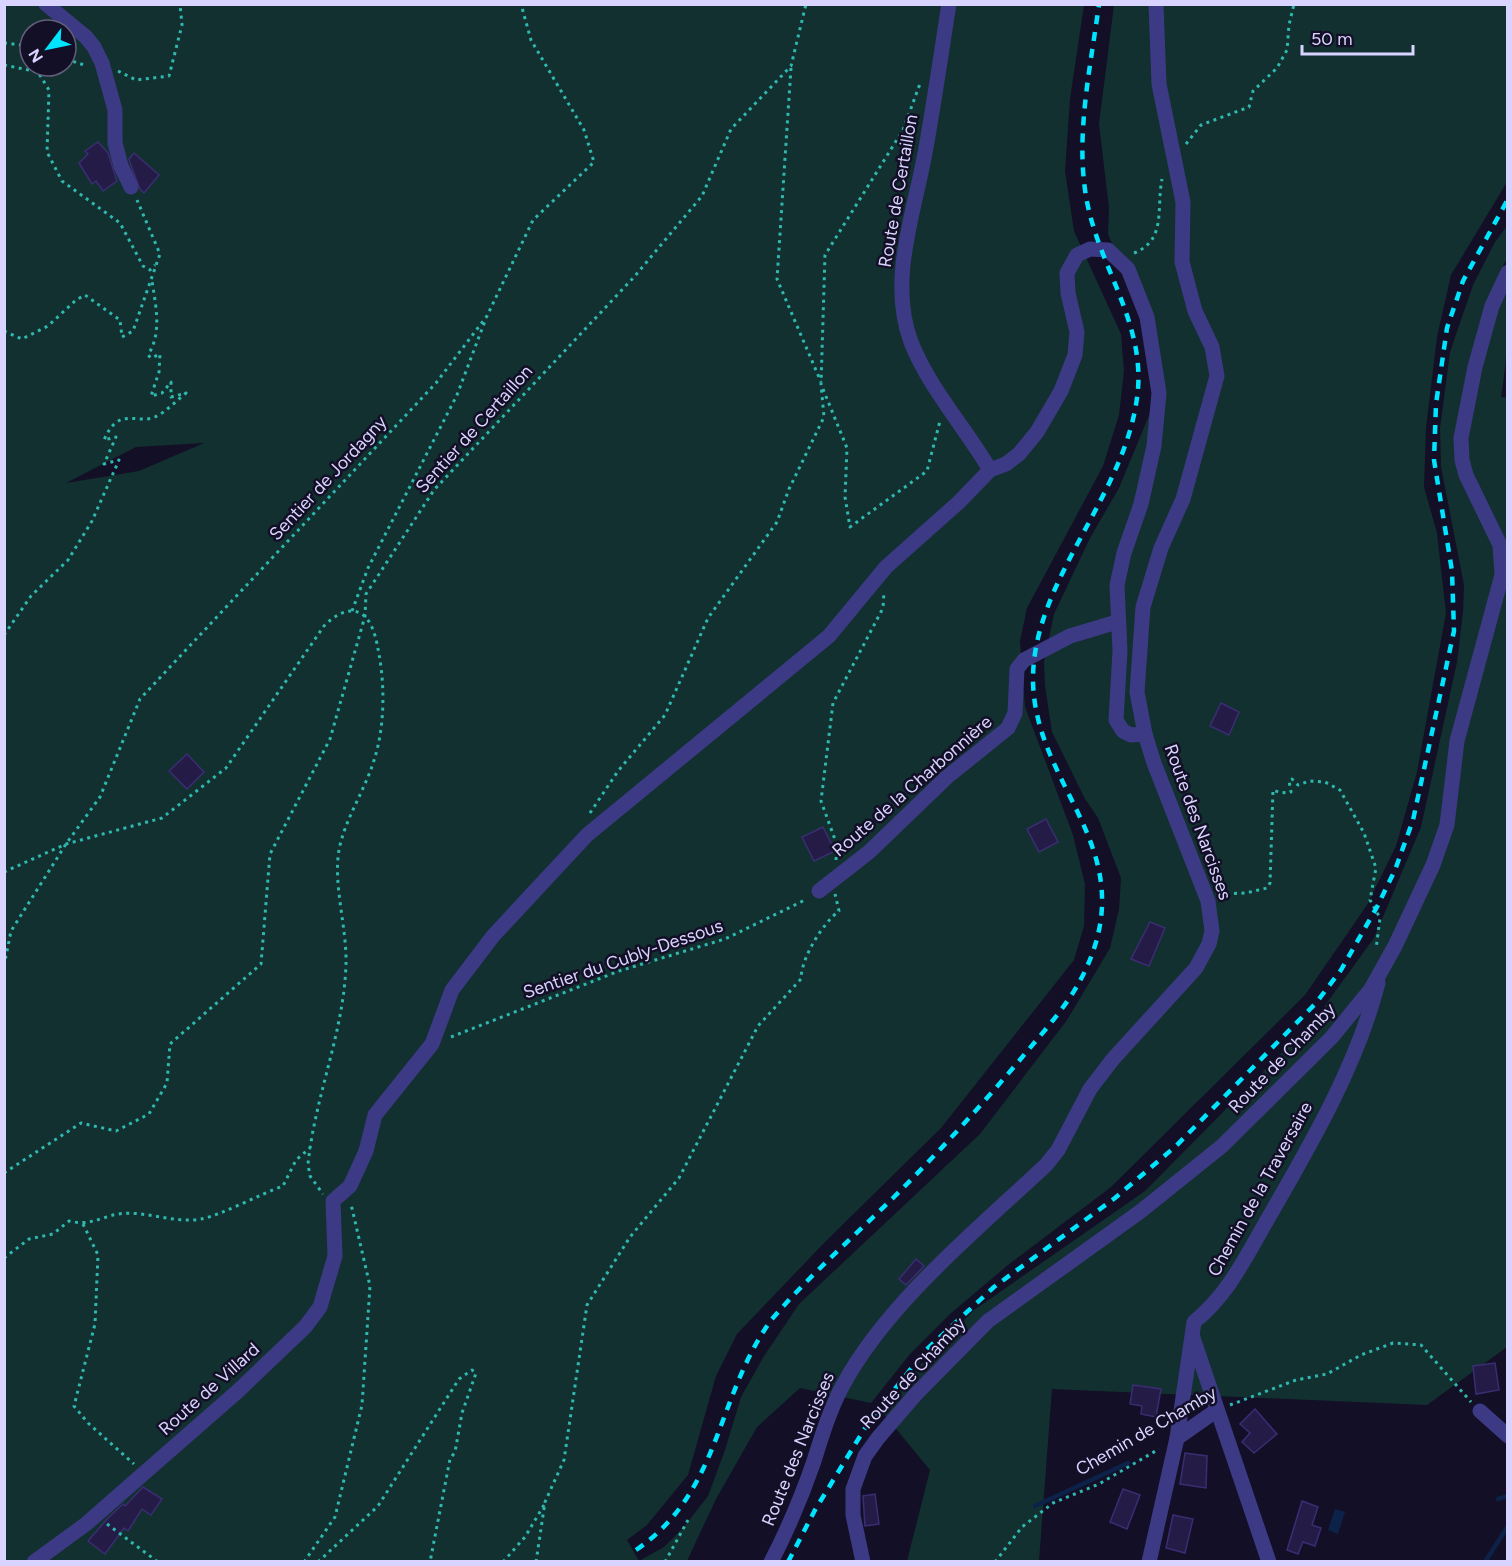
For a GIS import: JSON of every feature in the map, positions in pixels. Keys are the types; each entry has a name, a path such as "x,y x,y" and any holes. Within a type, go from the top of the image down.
{"street":[{"path":"46,4 86,37 102,63 115,110 115,143 121,166 131,187"},
{"name":"Route de Certaillon","path":"949,4 925,153 903,263 904,307 911,341 924,366 990,470"},
{"name":"Route des Narcisses","path":"771,1562 790,1524 842,1387 869,1345 940,1263 1046,1165 1058,1150 1090,1089 1113,1059 1191,974 1209,944 1212,918 1208,901 1145,734 1137,692 1143,607 1161,548 1183,499 1216,376 1212,347 1195,311 1182,262 1183,202 1159,84 1156,4"},
{"path":"333,1201 350,1186 366,1151 375,1115 432,1044 452,990 493,936 587,835 829,636 886,567 990,470 1006,464 1019,454 1050,413 1067,379 1077,332 1067,282 1073,260 1090,249 1108,250 1128,269 1147,317 1159,393 1154,446 1141,504 1119,569 1117,622 1120,651 1116,720 1123,731 1131,735 1145,734"},
{"name":"Route de Chamby","path":"863,1562 853,1515 854,1489 865,1456 900,1412 988,1321 1141,1211 1222,1146 1332,1037 1382,972 1433,866 1447,825 1457,741 1502,575 1500,545 1466,475 1462,460 1461,438 1468,400 1492,306 1508,272"},
{"name":"Route de la Charbonnière","path":"829,884 869,852 947,777 1008,728 1015,713 1017,669 1024,660 1070,636 1117,622"},
{"name":"Chemin de la Traversaire","path":"1149,1562 1177,1438 1194,1322 1210,1309 1239,1273 1326,1113 1371,1010 1382,972"},
{"name":"Route de Villard","path":"34,1562 95,1516 269,1363 305,1327 320,1307 335,1256 333,1201"},
{"path":"1192,1336 1262,1559"},
{"name":"Chemin de Chamby","path":"1177,1438 1217,1410"},
{"path":"1480,1411 1508,1436"}],"path":[{"path":"102,63 136,80 169,76 182,25 180,4"},
{"name":"Sentier de Jordagny","path":"4,966 11,931 66,844 100,797 140,699 436,383 487,316 533,220 594,162 584,130 531,40 521,4"},
{"path":"806,4 791,66 777,279 847,448 845,497 850,527 927,471 940,419"},
{"path":"1120,259 1140,251 1150,244 1158,233 1162,179 1183,161 1182,150 1201,125 1249,107 1254,91 1277,68 1287,50 1294,4"},
{"path":"4,65 38,72 49,90 47,152 62,181 120,223 143,266 150,270 157,264"},
{"name":"Sentier de Certaillon","path":"4,1173 81,1123 116,1131 149,1114 167,1083 170,1044 261,964 270,854 330,739 364,616 366,594 434,490 635,276 702,196 731,129 791,66"},
{"path":"587,835 589,814 618,771 665,715 708,618 777,522 789,489 824,417 821,384 825,255 903,130 922,75"},
{"path":"4,331 22,339 48,326 76,300 85,295 120,320 122,337 133,331 160,254 131,187"},
{"path":"4,635 31,596 68,560 92,521 119,460 104,464 116,437 104,440 108,431 127,417 154,418 186,393 171,397 171,382 162,393 151,396 159,372 160,354 151,358 148,355 156,342 157,313 152,281"},
{"path":"352,611 368,568 457,395 487,316"},
{"path":"503,1562 525,1538 564,1460 587,1305 630,1237 679,1178 758,1026 801,979 801,965 833,916 839,911 839,902 829,884 837,845 821,801 832,703 883,608 886,567"},
{"path":"4,872 66,844 162,818 226,768 324,626 338,615 352,611 364,616 376,642 381,666 380,734 375,757 339,851 346,964 338,1026 319,1095 310,1148 310,1176 319,1192 333,1201 351,1200 370,1286 362,1405 335,1517 304,1562"},
{"path":"1219,894 1246,893 1267,888 1270,883 1273,790 1281,793 1291,792 1289,781 1293,779 1299,785 1309,781 1325,782 1340,790 1355,814 1376,868 1370,900 1380,918 1375,953"},
{"name":"Sentier du Cubly-Dessous","path":"432,1044 619,971 724,939 759,920 794,908 829,884"},
{"path":"4,1258 29,1239 53,1234 69,1221 83,1224 118,1214 201,1219 283,1186 296,1160 310,1148"},
{"path":"83,1224 98,1255 95,1324 74,1406 88,1423 144,1473"},
{"name":"Chemin de Chamby","path":"1217,1410 1296,1380 1327,1374 1361,1355 1394,1343 1420,1345 1480,1411"},
{"path":"318,1562 378,1506 459,1379 472,1370 476,1372 462,1413 455,1452 450,1459 430,1562"},
{"name":"Chemin de Chamby","path":"995,1562 1022,1527 1053,1503 1099,1484 1177,1438"},
{"path":"536,1562 545,1502"},
{"path":"95,1516 158,1562"},
{"path":"665,1562 688,1520"}],"green space":[{"path":"5,5 1084,5 1070,99 1065,171 1074,231 1121,334 1124,371 1119,415 1103,466 1027,608 1020,641 1025,707 1073,835 1085,884 1084,926 1074,960 941,1128 825,1242 737,1334 716,1376 688,1475 647,1525 627,1540 639,1561 5,1561","holes":["204,443 139,471 66,483 136,447"]},
{"path":"1114,5 1507,5 1507,182 1451,275 1437,337 1426,428 1424,487 1437,533 1446,613 1417,772 1396,846 1367,905 1305,995 1111,1187 1008,1265 950,1314 910,1354 871,1403 800,1388 757,1427 716,1499 687,1561 639,1561 664,1547 683,1528 708,1496 741,1397 764,1356 799,1304 980,1134 1067,1020 1110,948 1119,909 1121,878 1098,818 1085,799 1052,732 1044,662 1054,614 1090,538 1119,488 1152,408 1155,379 1142,317 1108,234 1109,208 1099,124"},
{"path":"1507,226 1507,259 1500,271 1504,284 1507,316 1501,397 1508,398 1507,1347 1427,1405 1052,1389 1039,1561 907,1561 930,1470 883,1413 920,1365 974,1310 1145,1191 1315,1019 1374,938 1421,827 1457,662 1464,585 1441,467 1440,428 1450,352 1473,285 1495,242"}],"water":[{"path":"1335,1509 1345,1512 1338,1534 1328,1530"}],"building":[{"path":"98,142 108,153 117,181 103,191 96,181 92,184 79,163 88,154 85,151"},
{"path":"134,153 159,175 144,193 140,189 129,159"},
{"path":"1221,703 1239,712 1229,735 1210,726"},
{"path":"187,754 204,772 187,789 169,771"},
{"path":"1046,819 1058,842 1039,852 1027,829"},
{"path":"823,827 835,851 814,861 802,837"},
{"path":"1150,922 1165,928 1149,966 1131,959"},
{"path":"916,1259 924,1266 906,1285 899,1279"},
{"path":"1495,1363 1499,1390 1476,1394 1473,1366"},
{"path":"1133,1385 1161,1389 1156,1417 1141,1414 1142,1406 1130,1404"},
{"path":"1255,1409 1277,1434 1254,1453 1242,1442 1250,1433 1240,1424"},
{"path":"1185,1453 1207,1456 1206,1488 1180,1484"},
{"path":"143,1487 162,1499 151,1515 142,1509 128,1531 124,1528 105,1554 88,1541 108,1518 123,1504 125,1506"},
{"path":"1123,1489 1140,1495 1127,1529 1110,1522"},
{"path":"875,1494 879,1524 865,1526 863,1496"},
{"path":"1302,1501 1318,1507 1312,1525 1321,1528 1315,1546 1303,1542 1298,1554 1287,1550"},
{"path":"1173,1515 1193,1519 1185,1553 1166,1548"}],"waterway":[{"path":"1035,1506 1128,1463"},
{"path":"1498,1499 1507,1496"},
{"path":"1485,1562 1508,1526"}],"railway":[{"path":"636,1550 664,1526 686,1500 702,1472 753,1349 772,1319 816,1272 942,1148 1046,1029 1079,983 1100,928 1102,889 1095,854 1082,820 1050,755 1038,719 1033,681 1037,643 1048,607 1063,571 1118,464 1131,427 1138,389 1135,342 1129,320 1096,234 1084,186 1085,108 1099,4"},
{"path":"788,1562 815,1510 870,1420 926,1350 994,1287 1115,1198 1176,1146 1316,1003 1341,970 1377,907 1395,870 1413,820 1454,631 1452,571 1434,460 1436,404 1447,328 1463,281 1508,199"}]}
